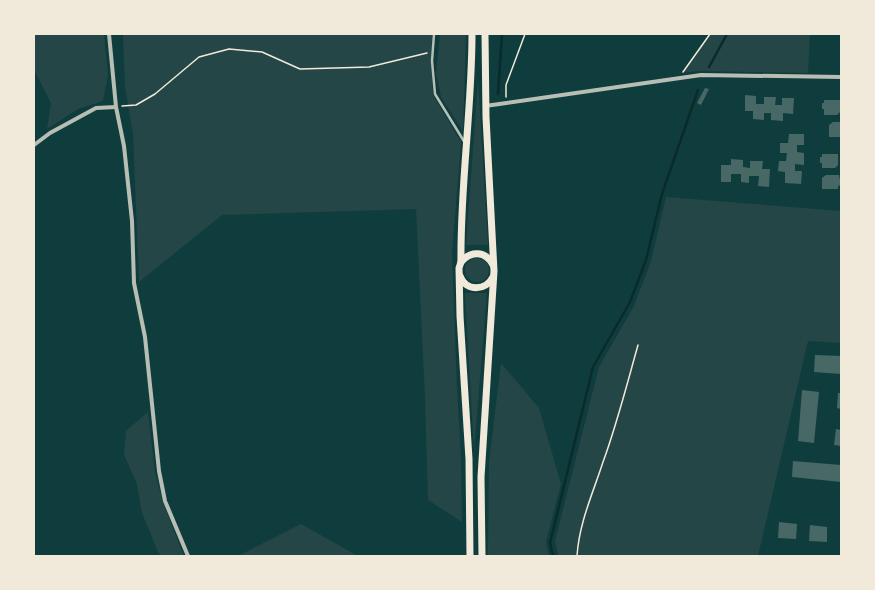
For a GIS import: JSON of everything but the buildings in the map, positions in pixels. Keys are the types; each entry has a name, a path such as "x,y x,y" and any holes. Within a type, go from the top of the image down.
{"main road":[{"path":"470,556 469,459 463,376 459,268 461,262 471,85 472,34"},
{"path":"482,556 481,477 493,276 485,106 485,34"},
{"path":"461,262 470,254 476,253 487,256 493,265"},
{"path":"459,274 465,284 476,288 487,285 493,276"}],"street":[{"path":"109,34 116,107 124,146 132,221 134,283 145,337 159,471 165,501 188,556"},
{"path":"485,106 701,75 841,77"},
{"path":"34,145 50,133 96,108 116,107"}],"lane":[{"path":"434,34 432,61 435,94 467,148"}],"path":[{"path":"506,103 506,85 525,34"},
{"path":"678,78 710,34"},
{"path":"116,107 136,105 155,94 199,57 229,49 262,52 300,69 369,67 433,52"},
{"path":"577,556 587,507 617,421 638,345"}],"shaded area":[{"path":"34,34 104,34 108,75 103,101 78,109 47,129 51,103 34,70"},
{"path":"432,34 431,60 433,95 461,142 452,253 461,459 462,522 428,500 425,397 416,209 222,215 139,282 133,134 125,87 123,35"},
{"path":"440,34 466,34 463,131 441,97 436,73"},
{"path":"710,34 810,34 808,73 700,71 681,73"},
{"path":"478,80 488,245 466,245"},
{"path":"666,197 841,211 841,343 808,341 758,556 558,556 555,541 599,367 634,306 651,261"},
{"path":"477,258 485,262 489,270 485,278 477,282 469,278 465,270 469,262"},
{"path":"465,293 487,293 474,451"},
{"path":"501,363 539,408 561,484 546,542 549,556 488,556 489,463"},
{"path":"148,412 155,472 163,503 184,556 161,556 158,552 142,513 137,484 124,455 126,431"},
{"path":"301,524 358,556 238,556"}],"waterway":[{"path":"498,94 502,34"},
{"path":"709,67 727,34"},
{"path":"553,556 550,543 593,367 630,302 646,260 662,194 698,90"}]}
